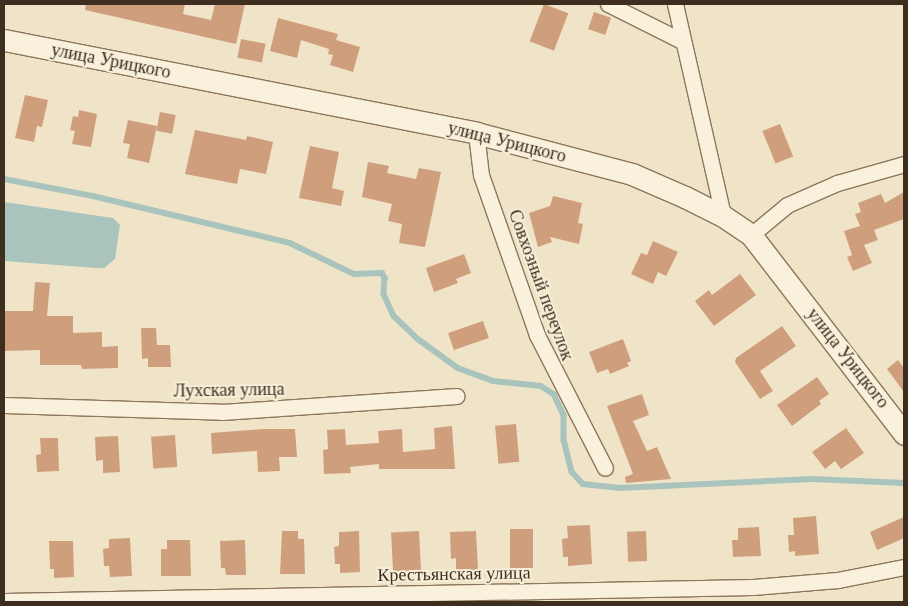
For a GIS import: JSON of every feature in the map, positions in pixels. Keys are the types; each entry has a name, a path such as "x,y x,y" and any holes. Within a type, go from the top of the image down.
{"main road":[{"name":"улица Урицкого","path":"4,40 476,133 632,174 723,216 751,235 904,434"}],"street":[{"path":"608,4 682,41"},
{"path":"675,4 723,216"},
{"name":"Совхозный переулок","path":"476,133 481,174 537,335 605,468"},
{"path":"751,235 787,205 837,184 904,164"},
{"name":"Лухская улица","path":"4,405 222,412 456,396"},
{"name":"Крестьянская улица","path":"4,601 753,587 838,580 904,567"}],"water":[{"path":"4,202 113,218 120,225 115,259 104,268 4,261"}],"building":[{"path":"86,4 185,4 183,14 211,20 215,4 245,4 236,44 85,10"},
{"path":"544,4 568,13 554,51 530,41"},
{"path":"594,12 611,18 605,35 588,29"},
{"path":"278,18 338,34 336,40 360,47 353,72 330,65 333,55 328,54 329,49 301,40 297,58 270,51"},
{"path":"241,39 266,44 262,62 237,58"},
{"path":"25,95 48,100 42,127 37,126 34,142 15,138"},
{"path":"79,110 97,114 91,147 72,144 75,131 70,130 73,116 78,117"},
{"path":"160,112 176,115 172,134 156,131"},
{"path":"128,120 157,126 149,163 127,158 130,144 123,143"},
{"path":"780,124 793,156 775,164 762,131"},
{"path":"195,130 246,140 247,136 273,142 266,174 240,169 237,184 185,174"},
{"path":"310,146 339,152 332,188 344,191 341,206 299,198"},
{"path":"368,162 389,166 387,173 416,179 419,168 441,172 425,247 399,243 402,224 388,221 392,204 362,197"},
{"path":"904,192 904,219 874,230 878,240 864,245 872,263 853,271 847,257 852,255 844,231 860,226 855,214 861,212 858,203 881,194 885,203"},
{"path":"553,196 582,203 578,223 583,224 579,244 550,237 552,242 538,247 529,213 550,206"},
{"path":"653,241 678,252 666,276 658,272 653,284 631,274 641,253 647,255"},
{"path":"464,254 471,273 456,279 458,283 434,292 426,268"},
{"path":"740,274 756,295 714,326 695,301 709,290 712,295"},
{"path":"35,282 50,283 47,316 73,316 73,333 102,332 102,347 118,346 118,368 82,369 81,365 40,365 40,350 4,351 4,311 33,311"},
{"path":"483,321 489,338 454,350 448,333"},
{"path":"782,326 796,346 760,371 773,391 760,399 735,362 736,358"},
{"path":"141,328 156,328 157,345 170,345 171,367 148,367 148,358 142,359"},
{"path":"623,339 631,361 627,363 629,366 610,374 608,369 597,373 589,352"},
{"path":"898,360 904,368 904,392 887,369"},
{"path":"817,377 829,394 819,401 821,404 792,426 777,405"},
{"path":"642,394 649,415 633,421 647,451 657,447 671,479 626,483 625,477 633,474 607,406"},
{"path":"516,424 519,462 498,464 495,426"},
{"path":"452,426 455,469 379,469 379,464 350,467 351,473 324,474 323,450 328,449 327,430 345,429 346,445 379,443 378,431 402,429 403,452 435,449 434,428"},
{"path":"846,428 864,453 841,469 835,461 825,469 812,452"},
{"path":"263,429 295,429 297,457 279,457 280,471 258,472 257,451 212,454 211,433"},
{"path":"175,435 177,467 153,469 151,437"},
{"path":"118,436 120,472 103,473 103,460 96,461 95,437"},
{"path":"40,438 58,438 59,471 37,472 36,455 41,454"},
{"path":"816,516 819,554 795,556 795,551 789,552 788,535 794,535 793,518"},
{"path":"904,517 904,538 877,550 870,532"},
{"path":"590,525 592,564 568,566 568,557 563,557 562,539 568,538 567,526"},
{"path":"759,527 761,556 733,557 732,540 738,540 738,528"},
{"path":"510,529 533,529 533,568 510,568"},
{"path":"282,531 298,531 298,539 304,539 305,574 280,574"},
{"path":"359,531 360,572 340,573 340,564 335,564 334,547 339,546 339,532"},
{"path":"419,531 421,570 393,571 391,532"},
{"path":"476,531 478,570 456,571 456,558 451,559 450,532"},
{"path":"646,531 647,561 628,562 627,532"},
{"path":"130,538 132,576 110,577 109,566 104,566 103,549 109,548 109,539"},
{"path":"167,540 190,540 191,576 161,576 161,549 167,549"},
{"path":"245,540 246,575 226,575 225,568 221,568 220,541"},
{"path":"49,541 73,541 74,577 54,578 54,569 50,569"}],"waterway":[{"path":"4,179 93,196 290,243 354,274 382,273 385,278 384,294 394,316 418,339 458,368 493,381 541,386 554,394 564,415 564,440 572,472 583,484 620,488 812,479 904,483"}]}
